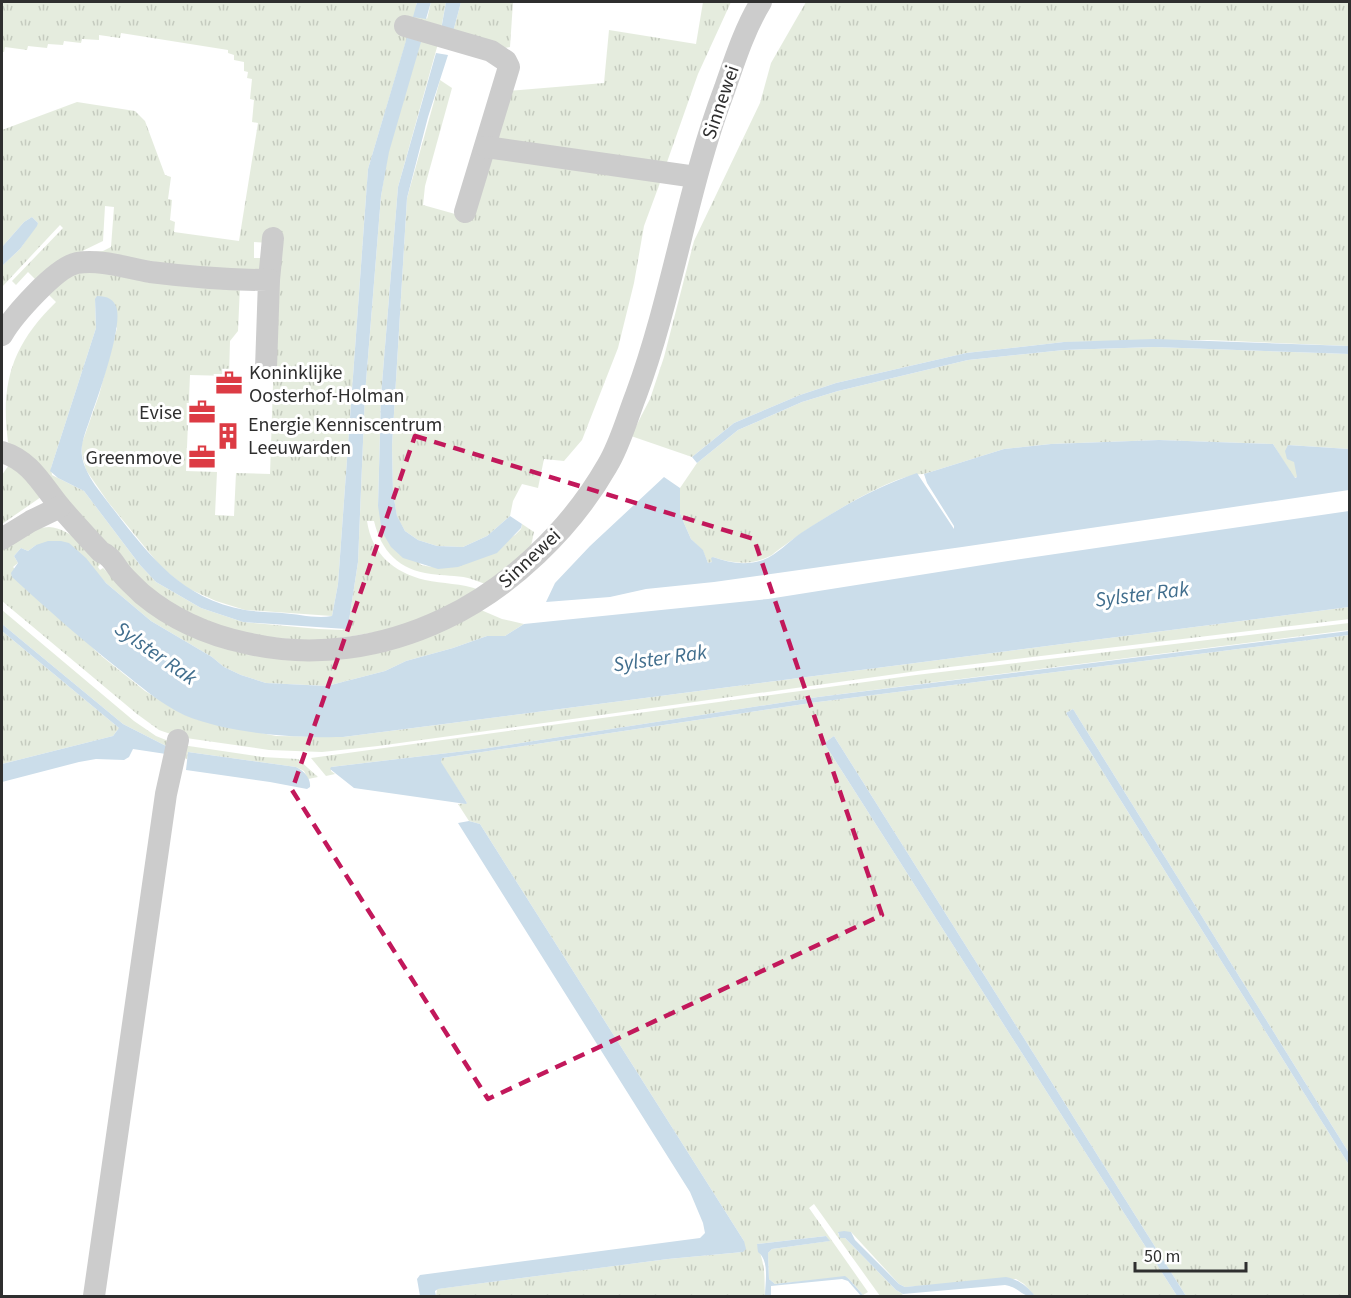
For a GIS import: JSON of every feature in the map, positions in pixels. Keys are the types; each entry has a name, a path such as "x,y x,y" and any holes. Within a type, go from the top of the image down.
{"street":[{"name":"Sinnewei","path":"2,452 29,466 60,507 101,552 116,563 120,572 142,594 168,613 194,626 246,644 319,651 351,648 406,634 465,609 491,593 545,546 579,509 608,464 629,415 653,344 696,177 720,100 736,57 761,2"},
{"path":"405,26 491,51 506,61 509,68 465,212"},
{"path":"486,147 696,177"},
{"path":"266,368 273,238"},
{"path":"2,335 19,310 33,296 75,263 91,262 227,280 269,280"},
{"path":"2,539 60,507"},
{"path":"94,1296 166,794 178,740"}],"highlighted area":[{"path":"415,436 754,539 882,915 488,1099 292,790"}],"green space":[{"path":"2,2 417,2 416,5 427,19 431,2 446,2 441,29 453,32 461,2 513,2 510,47 500,49 439,40 398,187 381,396 378,506 421,565 448,567 470,560 515,535 521,529 522,524 534,532 531,546 490,586 468,578 431,574 410,568 393,557 387,550 374,521 367,521 379,552 394,567 425,580 480,590 404,627 319,642 248,635 197,619 147,588 8,442 6,401 13,365 29,333 56,302 47,293 76,269 240,286 238,331 230,341 229,376 190,375 186,471 217,472 215,515 234,516 236,473 270,474 276,296 269,243 254,242 254,258 266,258 265,269 238,275 92,252 103,251 111,247 114,207 105,206 103,241 72,256 37,281 28,272 16,285 12,281 63,228 60,225 2,287 2,266 20,249 38,223 32,217 24,222 2,247 2,130 77,102 135,111 145,121 165,175 171,177 168,199 172,200 170,220 175,222 174,232 239,241 258,123 252,122 254,100 250,99 252,79 247,78 248,72 244,71 244,62 234,60 234,55 228,53 228,50 121,33 120,38 99,35 99,40 82,39 81,43 64,41 63,45 48,44 47,48 28,46 27,50 5,47 2,52","holes":["407,38 381,196 365,394 358,562 348,627 342,630 319,629 243,622 201,608 156,582 140,565 84,491 52,475 51,468 96,328 95,299 117,328 99,395 82,443 82,455 86,470 108,502 161,567 187,588 216,601 245,610 332,616 338,584 368,169"]},
{"path":"703,2 731,2 698,74 666,165 495,139 508,91 604,83 609,30 696,44"},
{"path":"806,2 1349,2 1349,346 1207,340 1064,342 966,353 836,383 800,395 734,423 692,457 631,436 650,399 664,357 694,241 760,103 771,63"},
{"path":"440,80 452,88 425,186 423,205 473,219 490,158 661,180 644,226 634,283 618,348 582,440 564,461 544,459 538,488 522,484 513,501 510,516 487,536 463,547 437,546 418,540 405,531 397,517 393,493 392,446 407,198"},
{"path":"1154,347 1349,354 1349,449 1288,445 1297,469 1297,477 1294,478 1273,444 1159,440 1051,444 1004,449 890,483 823,519 765,559 750,562 728,561 713,557 712,562 708,563 703,551 691,539 680,513 680,488 697,463 738,430 802,402 838,391 968,360 1064,350"},
{"path":"11,462 41,497 2,524 2,475"},
{"path":"49,527 65,531 78,540 100,564 98,567 100,570 103,568 137,600 277,657 481,610 502,619 524,624 505,636 487,636 406,661 385,671 327,686 266,683 224,667 212,657 151,621 96,572 36,545 28,551 21,548 14,556 18,563 13,567 99,654 145,691 183,714 199,720 276,736 343,737 1349,607 1350,619 925,670 378,746 322,752 269,750 179,737 159,730 2,601 2,550 39,528"},
{"path":"2,610 134,721 156,736 171,742 168,747 123,724 2,624"},
{"path":"1349,623 1349,630 818,697 482,749 331,767 331,771 335,774 326,776 311,758 916,675"},
{"path":"2,631 119,728 113,736 2,764"},
{"path":"1349,635 1349,1153 1073,709 1066,713 1349,1165 1349,1296 1186,1296 834,736 824,743 1177,1296 1035,1296 1016,1279 905,1287 899,1284 851,1232 838,1233 840,1238 845,1238 896,1290 903,1294 880,1296 814,1204 809,1208 868,1292 863,1295 845,1277 775,1284 769,1279 768,1253 772,1249 829,1241 826,1236 757,1244 763,1265 765,1296 436,1296 437,1289 668,1259 743,1252 744,1241 480,824 469,821 458,804 467,803 440,762 442,758 818,702"},
{"path":"182,745 262,757 298,759 318,777 308,779 304,771 296,767 188,752 187,759 178,756"}],"water":[{"path":"417,2 431,2 426,19 413,17"},
{"path":"446,2 461,2 453,32 441,30"},
{"path":"407,37 421,42 389,152 381,196 365,394 358,562 348,627 346,629 243,622 201,608 156,582 140,565 84,491 58,478 50,471 96,328 95,299 97,296 107,298 112,301 117,310 116,332 82,446 84,463 100,492 155,560 186,586 204,596 223,605 245,610 313,617 332,616 338,584 368,169"},
{"path":"436,53 448,55 428,117 407,198 392,446 393,493 397,516 405,531 418,540 437,546 463,547 487,536 510,516 522,524 521,528 497,553 458,567 438,569 403,558 391,547 382,532 378,506 381,396 398,187"},
{"path":"32,217 38,223 37,226 20,249 2,266 2,247 24,222"},
{"path":"1154,339 1349,346 1349,354 1154,347 1064,350 968,360 838,391 802,402 738,430 697,463 692,457 734,423 800,395 836,383 966,353 1064,342"},
{"path":"1159,440 1273,444 1295,478 1297,477 1294,462 1287,459 1285,451 1288,445 1349,449 1349,490 714,582 646,589 610,597 546,602 555,583 590,546 664,477 680,488 680,513 691,539 703,550 708,563 712,562 713,557 732,562 750,563 773,555 801,533 857,499 917,473 954,529 924,474 1004,449 1051,444"},
{"name":"Sylster Rak","path":"1349,511 1349,607 343,737 304,737 242,731 184,715 167,706 92,648 12,577 11,573 18,563 14,556 21,548 28,551 48,541 69,543 86,558 106,583 151,621 212,657 224,667 266,683 327,686 385,671 406,661 487,636 505,636 524,624 768,599"},
{"path":"2,624 123,724 168,747 166,754 133,749 129,757 124,760 96,759 79,762 2,782 2,764 113,736 119,728 2,631"},
{"path":"1349,631 1349,635 818,702 442,758 441,762 466,804 354,788 330,769 331,767 482,749 818,697"},
{"path":"1073,709 1349,1153 1349,1165 1066,713"},
{"path":"834,736 1186,1296 1177,1296 824,743"},
{"path":"188,752 296,767 306,775 310,787 307,789 186,770"},
{"path":"469,821 480,824 744,1241 746,1249 743,1252 668,1259 438,1289 435,1291 436,1296 420,1296 417,1279 420,1275 700,1238 705,1233 690,1192 458,823"},
{"path":"838,1232 851,1232 855,1240 899,1284 905,1287 1006,1277 1022,1284 1035,1296 1026,1295 1005,1285 903,1294 896,1290 845,1238 840,1238"},
{"path":"826,1236 830,1241 772,1249 768,1253 769,1279 775,1284 845,1276 863,1295 861,1296 848,1281 842,1279 771,1286 771,1296 765,1296 765,1266 757,1244"}],"place":[{"name":"Koninklijke Oosterhof-Holman","path":"229,383"},
{"name":"Evise","path":"202,412"},
{"name":"Energie Kenniscentrum Leeuwarden","path":"228,436"},
{"name":"Greenmove","path":"202,457"}]}
